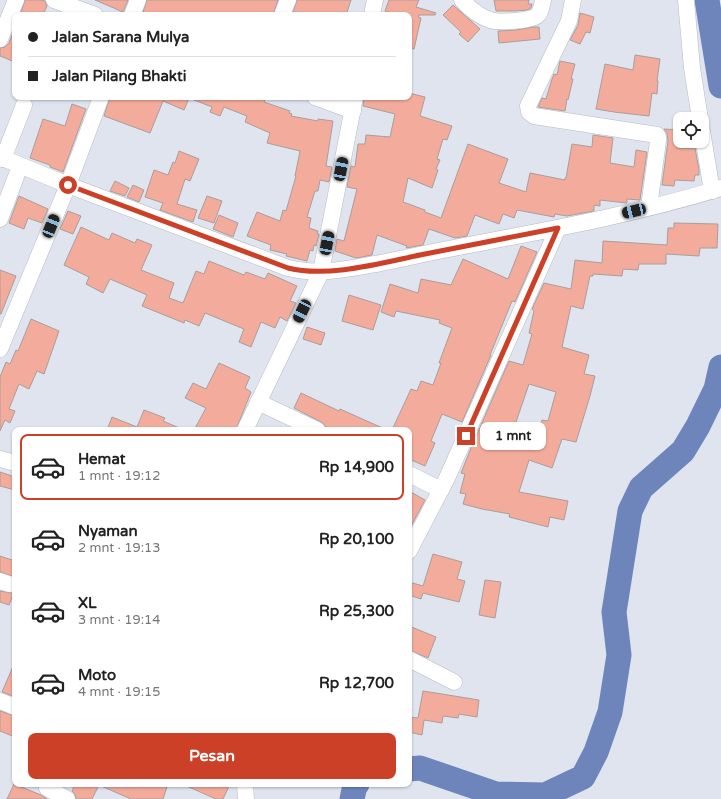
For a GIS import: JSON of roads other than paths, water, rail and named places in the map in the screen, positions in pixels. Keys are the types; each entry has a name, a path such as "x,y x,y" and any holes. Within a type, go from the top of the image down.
{"street":[{"path":"0,39 16,0"},
{"path":"54,0 87,12"},
{"path":"133,12 138,0"},
{"path":"283,12 288,0"},
{"path":"373,12 375,0"},
{"path":"462,0 477,14 488,20 498,22 530,19 535,17 542,8 543,0"},
{"path":"573,0 569,21 528,106 529,112 534,116 657,135 658,142 649,208"},
{"path":"686,0 692,68 699,112"},
{"path":"0,349 68,185 100,100"},
{"path":"246,427 317,272 354,104 332,100"},
{"path":"24,105 2,158 68,185 288,268 317,272 362,266 558,228 649,208 716,190 706,148"},
{"path":"0,219 20,166"},
{"path":"412,545 441,490 558,228"},
{"path":"258,402 311,427"},
{"path":"0,459 12,462"},
{"path":"412,476 441,490"},
{"path":"412,661 454,682"},
{"path":"0,701 12,706"},
{"path":"245,787 246,799"},
{"path":"46,790 67,799"}],"waterway":[{"path":"707,0 721,86"},
{"path":"412,769 420,768 496,794 545,795 583,777 596,752 610,712 619,655 614,612 630,511 641,488 683,451 698,426 716,389 721,367"},
{"path":"352,799 355,787"}]}
